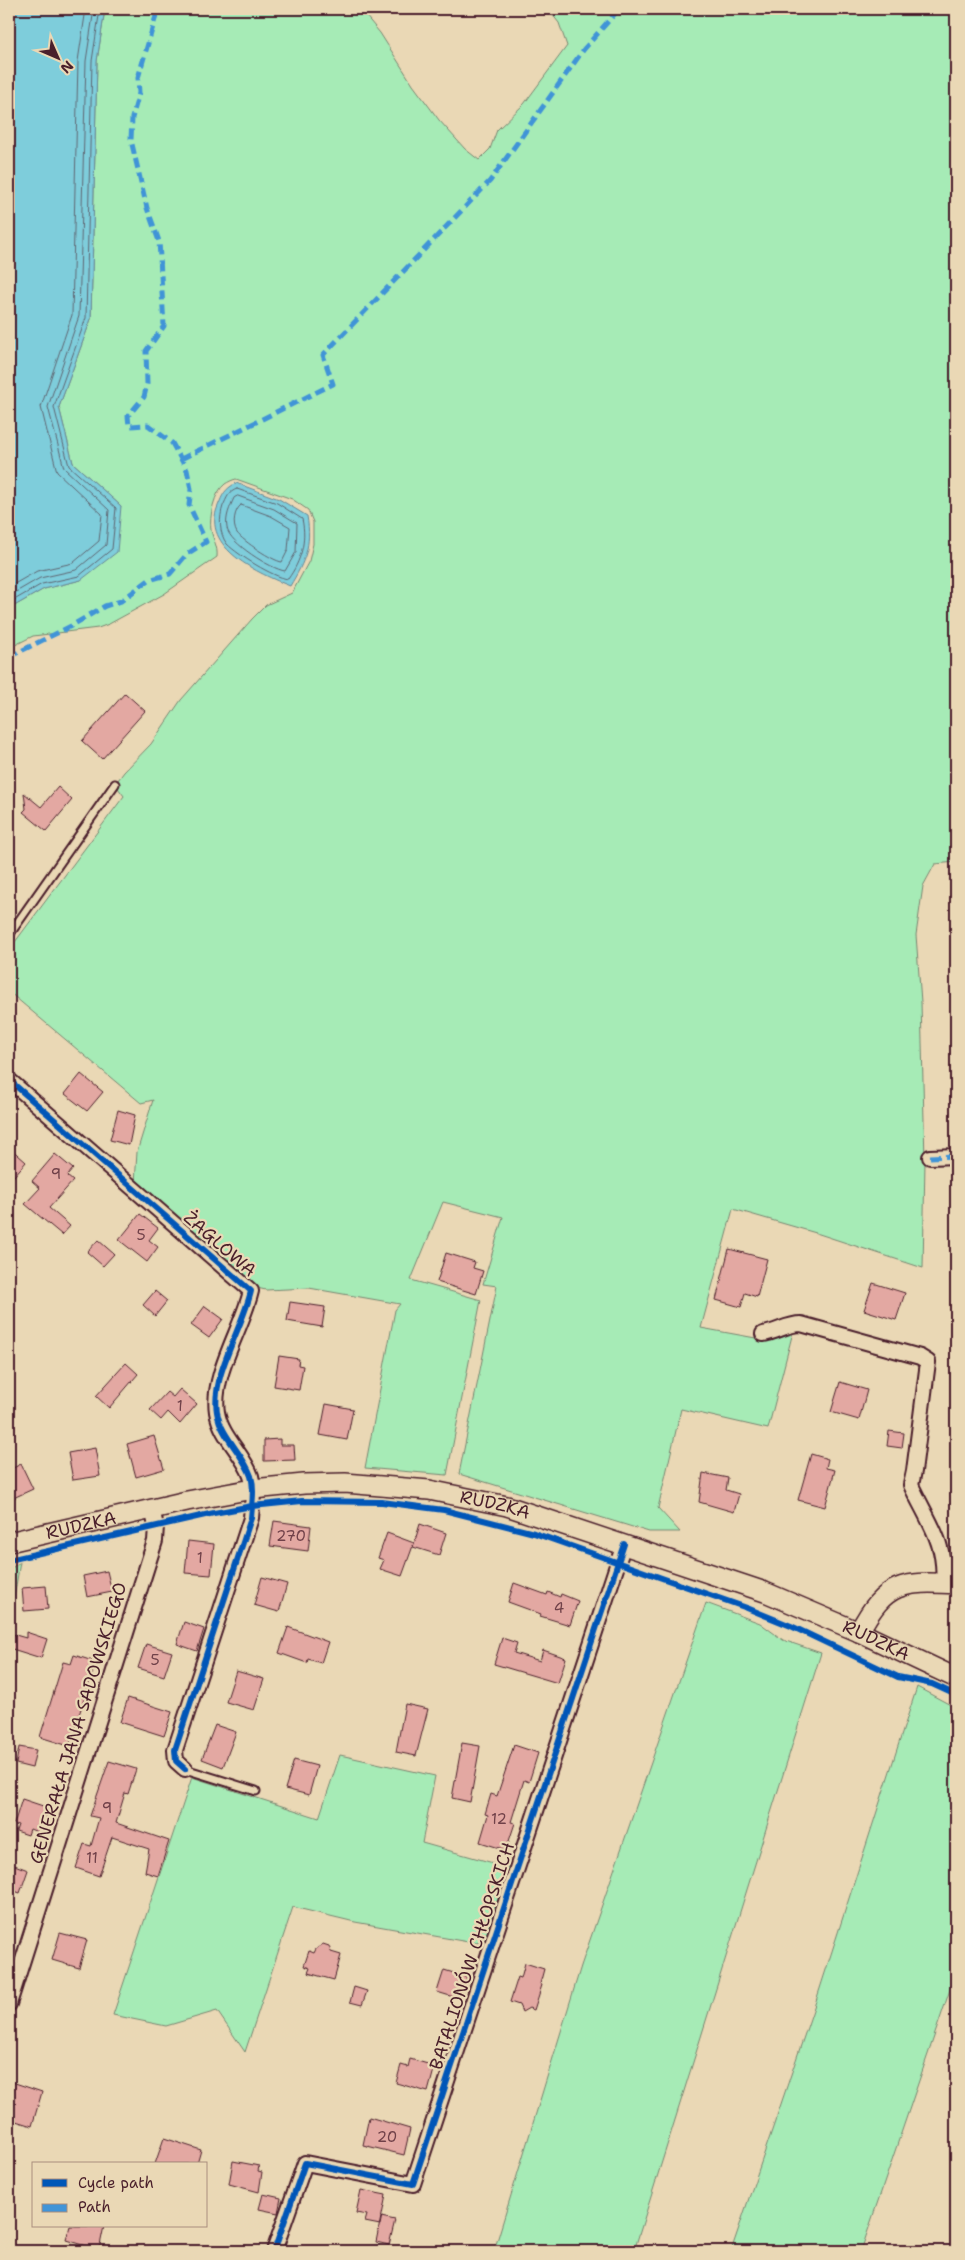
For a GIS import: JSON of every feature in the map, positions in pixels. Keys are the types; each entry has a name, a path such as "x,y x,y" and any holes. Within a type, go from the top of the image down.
{"main road":[{"name":"RUDZKA","path":"9,1542 152,1509 253,1489 304,1484 345,1483 436,1491 507,1506 772,1595 858,1632 956,1678"},
{"path":"858,1632 875,1604 890,1592 908,1585 950,1584"}],"street":[{"name":"ŻAGLOWA","path":"9,1080 251,1291 248,1306 226,1359 217,1394 217,1412 222,1428 251,1475 253,1489"},
{"path":"930,1157 956,1156"},
{"path":"763,1334 774,1332 790,1324 801,1324 920,1357 928,1362 911,1485 937,1535 950,1584"},
{"path":"185,1769 176,1761 175,1750 251,1518 253,1489"},
{"name":"GENERAŁA JANA SADOWSKIEGO","path":"9,2004 155,1541 155,1521 152,1509"},
{"name":"BATALIONÓW CHŁOPSKICH","path":"274,2251 305,2163 413,2184 624,1544"}],"lane":[{"path":"9,935 115,784"},
{"path":"185,1769 256,1791"}],"green space":[{"path":"105,9 360,9 380,33 413,85 439,120 465,149 479,160 490,149 497,130 524,104 567,46 559,23 548,9 956,9 956,862 935,864 923,886 916,935 921,1002 925,1161 923,1268 816,1233 733,1209 701,1328 772,1341 794,1328 768,1429 681,1409 658,1508 680,1532 649,1532 459,1474 497,1286 483,1284 503,1217 443,1202 411,1280 481,1300 447,1475 365,1468 395,1310 400,1304 309,1288 266,1290 252,1287 135,1183 137,1152 153,1100 141,1103 9,992 9,950 124,796 115,784 151,744 181,700 252,619 266,605 292,593 309,561 313,544 313,522 308,510 292,499 236,479 233,480 221,488 215,499 212,512 211,530 217,557 164,594 109,624 98,628 33,636 9,648 9,609 44,589 81,580 121,506 73,463 59,407 91,319 97,61"},
{"path":"20,1562 9,1628 9,1570"},
{"path":"706,1603 760,1623 783,1640 821,1653 634,2251 494,2251 581,1966"},
{"path":"917,1687 956,1708 956,1972 861,2251 731,2251 815,2004"},
{"path":"340,1755 435,1776 422,1843 511,1868 485,1942 474,1943 355,1922 293,1907 245,2052 217,2011 166,2026 113,2015 192,1777 319,1818"}],"water":[{"path":"9,9 105,9 97,61 91,319 59,407 73,463 121,506 117,552 81,580 44,589 9,609"},
{"path":"236,483 279,499 307,516 308,545 300,569 290,586 249,566 236,557 225,547 217,535 215,521 218,506 224,493"}],"building":[{"path":"125,693 145,711 102,759 82,741"},
{"path":"58,787 72,800 46,831 23,812 26,809 24,793 41,807"},
{"path":"81,1074 103,1092 87,1111 65,1094"},
{"path":"118,1110 135,1115 129,1145 110,1140"},
{"path":"9,1147 26,1162 9,1182"},
{"path":"55,1154 73,1169 67,1176 73,1181 49,1208 70,1226 62,1235 25,1204 40,1188 32,1181"},
{"path":"140,1214 158,1228 149,1240 158,1247 147,1262 119,1240"},
{"path":"98,1240 114,1254 103,1266 87,1252"},
{"path":"729,1249 767,1259 757,1297 745,1293 741,1307 716,1300"},
{"path":"446,1253 475,1262 473,1268 483,1271 476,1294 437,1282"},
{"path":"873,1283 905,1293 896,1320 864,1310"},
{"path":"155,1291 167,1301 155,1316 143,1305"},
{"path":"290,1302 325,1307 322,1327 287,1321"},
{"path":"205,1306 223,1319 209,1338 191,1325"},
{"path":"279,1356 299,1359 298,1365 303,1366 299,1390 274,1386"},
{"path":"126,1363 138,1374 109,1408 96,1396"},
{"path":"840,1382 867,1390 859,1420 831,1412"},
{"path":"180,1389 197,1404 180,1424 168,1412 161,1420 150,1410 167,1392 173,1397"},
{"path":"326,1404 353,1409 347,1440 320,1435"},
{"path":"889,1431 904,1433 902,1448 887,1446"},
{"path":"154,1436 164,1469 136,1477 127,1444"},
{"path":"280,1439 280,1445 294,1445 295,1460 264,1461 264,1440"},
{"path":"95,1448 100,1476 73,1480 68,1453"},
{"path":"811,1454 828,1459 826,1468 835,1470 825,1507 798,1500"},
{"path":"21,1464 33,1489 9,1500 9,1470"},
{"path":"703,1473 728,1478 726,1490 739,1494 734,1512 699,1502"},
{"path":"274,1521 311,1526 308,1551 270,1546"},
{"path":"420,1524 446,1533 439,1555 413,1547"},
{"path":"387,1533 414,1543 402,1576 380,1569 384,1560 378,1558"},
{"path":"188,1541 214,1544 211,1575 185,1573"},
{"path":"107,1571 112,1592 87,1597 83,1576"},
{"path":"262,1577 287,1584 279,1612 254,1605"},
{"path":"514,1583 547,1595 548,1592 560,1597 561,1594 578,1601 570,1625 540,1616 541,1614 508,1602"},
{"path":"46,1586 48,1609 24,1611 22,1588"},
{"path":"184,1622 204,1629 197,1651 177,1644"},
{"path":"288,1627 328,1642 321,1663 308,1659 307,1663 279,1653"},
{"path":"26,1632 47,1639 41,1658 9,1648 12,1634 26,1638"},
{"path":"502,1638 517,1643 514,1653 540,1661 543,1650 566,1658 558,1683 494,1664"},
{"path":"146,1644 172,1652 164,1676 138,1668"},
{"path":"74,1655 96,1662 69,1746 40,1737 63,1662 71,1664"},
{"path":"236,1671 264,1679 254,1710 226,1702"},
{"path":"128,1698 172,1712 164,1736 120,1722"},
{"path":"405,1704 428,1709 416,1756 396,1752"},
{"path":"215,1725 236,1732 223,1767 202,1759"},
{"path":"462,1743 480,1746 470,1802 452,1798"},
{"path":"514,1745 538,1753 529,1782 524,1780 511,1822 515,1823 506,1850 480,1842 488,1815 485,1814 491,1794 497,1796"},
{"path":"19,1747 36,1750 32,1768 16,1764"},
{"path":"294,1760 317,1766 309,1795 285,1789"},
{"path":"109,1761 136,1769 128,1794 125,1793 116,1823 169,1841 158,1876 145,1872 149,1849 112,1837 99,1876 76,1868 84,1844 91,1846 99,1818 90,1816"},
{"path":"22,1799 49,1808 40,1833 30,1829 28,1835 16,1831 18,1825 14,1824"},
{"path":"9,1863 28,1870 20,1893 9,1889"},
{"path":"60,1933 87,1940 79,1968 52,1960"},
{"path":"323,1944 329,1946 331,1952 341,1955 334,1980 308,1973 310,1968 304,1966 309,1951 314,1953"},
{"path":"525,1963 544,1969 540,1984 542,1985 534,2010 529,2008 522,2012 519,2005 510,2002 518,1977 521,1978"},
{"path":"444,1970 467,1977 460,1999 437,1992"},
{"path":"354,1987 367,1991 362,2005 350,2002"},
{"path":"410,2059 435,2066 428,2092 396,2083 401,2065 408,2067"},
{"path":"9,2081 42,2092 32,2126 9,2119"},
{"path":"369,2117 410,2129 404,2155 363,2145"},
{"path":"164,2138 201,2150 198,2162 156,2162"},
{"path":"233,2161 259,2166 258,2171 262,2172 259,2192 229,2184"},
{"path":"361,2190 386,2195 380,2225 365,2222 367,2215 356,2213"},
{"path":"263,2194 281,2198 278,2213 259,2209"},
{"path":"381,2217 395,2220 389,2245 376,2242"},
{"path":"69,2228 104,2228 99,2250 66,2240"}],"marked path":[{"path":"9,657 71,626 105,606 121,601 149,580 170,574 187,554 206,542 189,505 191,489 187,470 172,443 148,425 129,426 128,416 144,397 147,384 146,351 164,326 159,241 147,208 131,140 132,118 139,93 138,78 158,9"},
{"path":"181,459 333,384 323,355 490,181 584,49 619,9"},
{"path":"930,1157 956,1156"}],"cycle path":[{"path":"9,1080 251,1291 223,1367 216,1398 219,1421 251,1476 253,1491 251,1518 175,1750 176,1761 185,1769"},
{"path":"9,1560 252,1506 302,1501 382,1502 444,1510 534,1533 747,1608 791,1626 898,1677 932,1684 956,1695"},
{"path":"274,2251 305,2163 413,2184 624,1544"}]}
